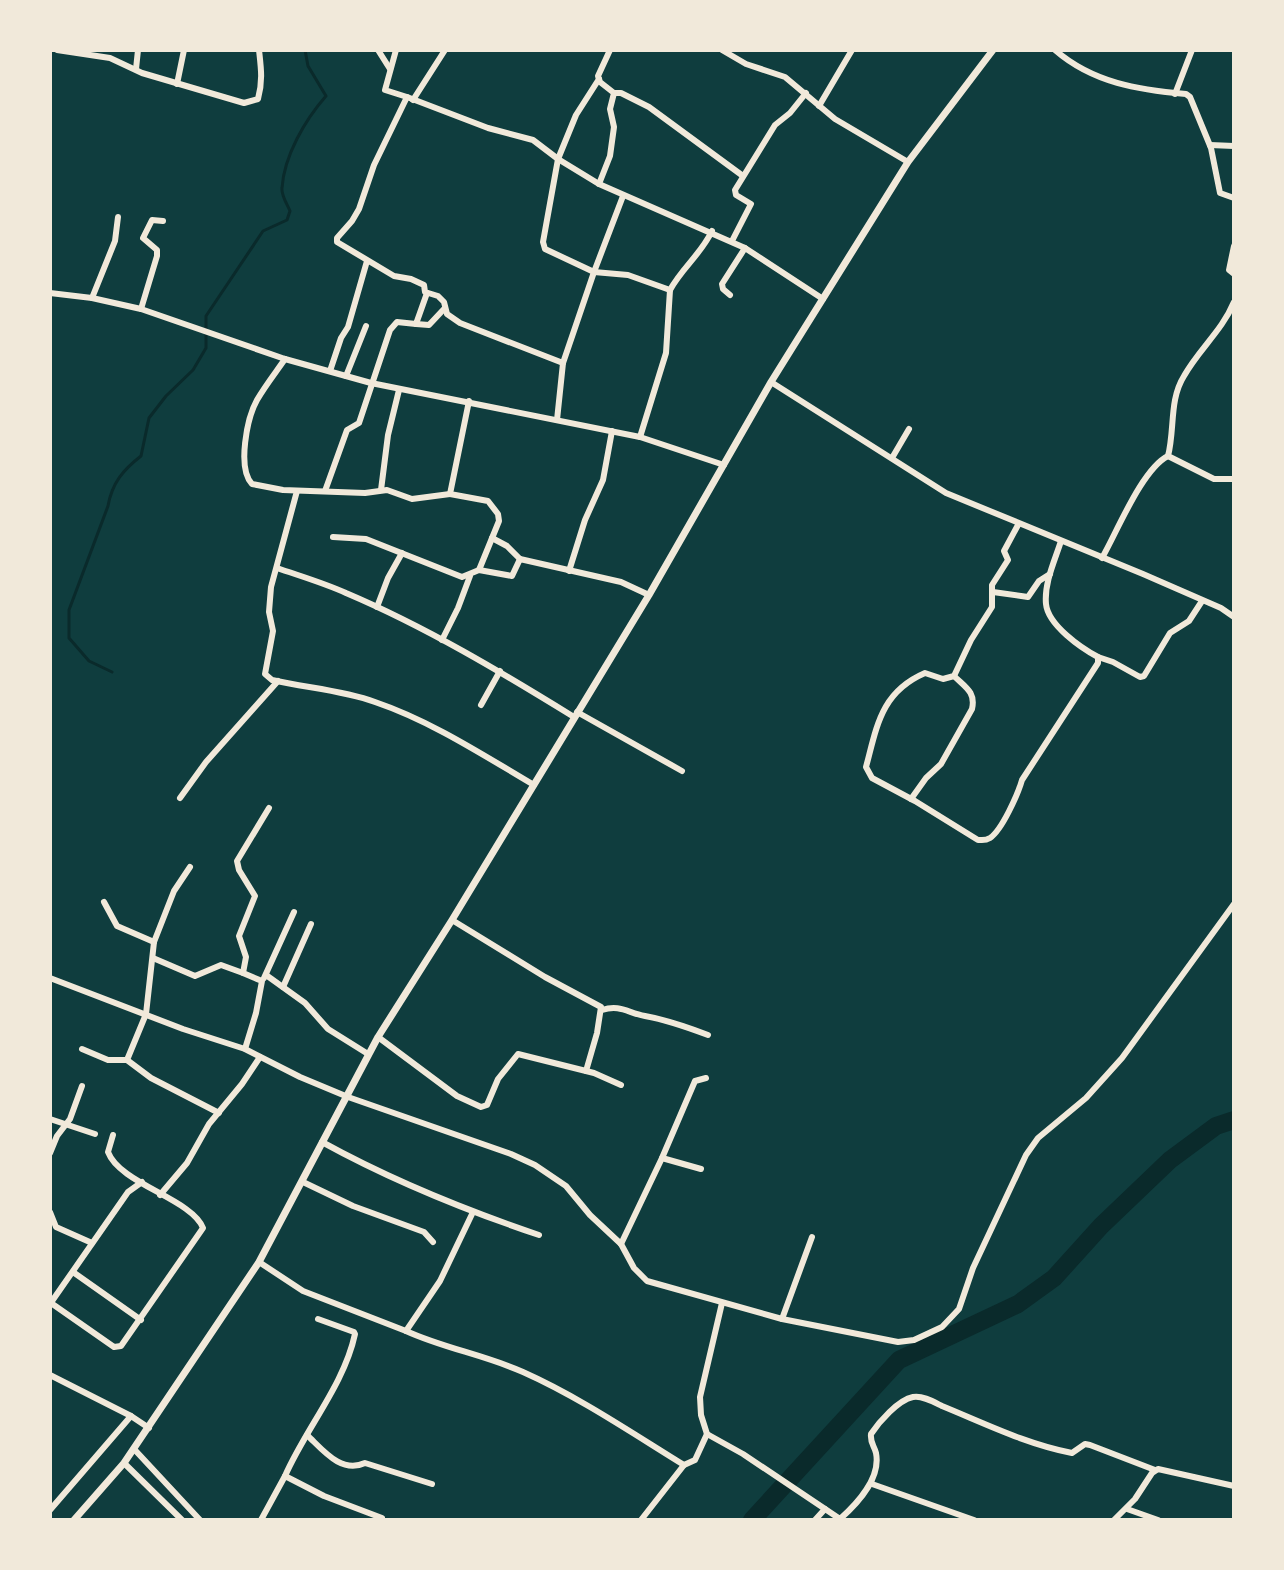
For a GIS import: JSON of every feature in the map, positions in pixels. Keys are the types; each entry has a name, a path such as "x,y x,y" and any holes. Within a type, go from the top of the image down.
{"street":[{"path":"57,50 99,55 177,84 244,103 258,99 262,81 259,50"},
{"path":"136,69 138,50"},
{"path":"177,84 184,50"},
{"path":"378,50 390,69"},
{"path":"396,50 385,90 488,128 523,135 599,184 745,248 823,299"},
{"path":"416,324 427,293 424,285 394,276 344,248 337,238 359,209 374,165 410,98 445,50"},
{"path":"610,50 599,72 599,79 576,115 558,159 543,242 545,249 594,272 628,275 670,290"},
{"path":"722,50 746,64 779,74 835,119 908,162"},
{"path":"819,106 852,50"},
{"path":"74,1520 124,1463 259,1262 368,1054 649,595 771,382 908,162 993,50"},
{"path":"1055,50 1082,69 1123,86 1186,94 1194,102 1199,123 1210,145 1220,193 1234,198"},
{"path":"1175,94 1192,50"},
{"path":"599,79 614,93 624,94 649,107 743,176"},
{"path":"599,184 610,156 614,127 610,109 614,93"},
{"path":"732,241 751,204 734,192 775,125 790,113 806,93"},
{"path":"1210,145 1234,146"},
{"path":"557,420 563,363 623,196"},
{"path":"92,298 112,250 118,217"},
{"path":"141,309 157,256 157,250 143,238 152,220 163,221"},
{"path":"640,437 666,353 670,290 703,249 712,231"},
{"path":"1234,246 1229,270 1234,274"},
{"path":"730,295 722,284 745,248"},
{"path":"330,371 348,327 367,261"},
{"path":"50,293 141,309 285,359 371,383 640,437 724,465"},
{"path":"325,491 347,430 359,423 394,324 429,325 444,309 444,302 438,296 427,293"},
{"path":"1102,558 1142,484 1168,456 1174,433 1176,393 1184,375 1232,312 1234,302"},
{"path":"444,309 460,323 563,363"},
{"path":"346,376 366,326"},
{"path":"285,359 255,403 248,429 244,468 252,484 297,491 365,493 381,490 412,499 450,494 488,501 498,514 499,521 479,570 462,577 366,539 333,537"},
{"path":"771,382 946,493 1234,617"},
{"path":"381,490 390,421 399,390"},
{"path":"450,494 469,401"},
{"path":"892,458 909,429"},
{"path":"569,571 585,520 603,480 612,431"},
{"path":"1168,456 1214,479 1234,479"},
{"path":"297,491 269,605 273,631 264,670 268,677 376,702 468,746 534,785"},
{"path":"1018,525 1004,549 1008,560 992,584 992,607 971,640 954,676 943,679 927,673 915,677 887,702 879,717 866,771 872,778 978,840 990,838 1019,792 1022,780 1097,668 1098,657"},
{"path":"492,538 507,546 520,559 621,582 649,595"},
{"path":"1061,541 1050,574 1045,605 1051,617 1076,645 1135,676 1144,676 1170,633 1179,624 1189,621 1202,601"},
{"path":"377,607 402,553"},
{"path":"479,570 512,576 520,559"},
{"path":"277,568 377,607 682,771"},
{"path":"993,592 1028,597 1039,581 1050,574"},
{"path":"442,640 470,576"},
{"path":"481,705 500,671"},
{"path":"911,799 941,764 972,709 974,700 971,692 954,676"},
{"path":"180,798 206,762 278,681"},
{"path":"243,973 246,957 239,936 255,896 237,861 269,808"},
{"path":"127,1060 146,1014 154,942 174,891 190,867"},
{"path":"104,902 117,926 154,942"},
{"path":"50,978 245,1049 348,1097 535,1165 566,1186 590,1215 621,1244 639,1275 647,1281 782,1319 898,1342 942,1327 952,1318 963,1300 973,1268 1026,1155 1038,1138 1086,1098 1122,1058 1234,904"},
{"path":"245,1049 264,978 294,912"},
{"path":"452,920 602,1010"},
{"path":"283,987 311,924"},
{"path":"153,958 195,976 217,965 264,978 305,1003 328,1029 368,1054"},
{"path":"602,1010 622,1007 708,1035"},
{"path":"586,1071 602,1010"},
{"path":"378,1037 457,1096 481,1107 487,1105 498,1079 518,1054 586,1071 621,1085"},
{"path":"82,1049 108,1060 127,1060 151,1078 219,1113"},
{"path":"160,1195 187,1163 209,1124 260,1057"},
{"path":"621,1244 695,1081 706,1078"},
{"path":"50,1153 82,1086"},
{"path":"50,1119 95,1134"},
{"path":"113,1135 108,1152 112,1163 142,1182 160,1195 201,1221 203,1228 141,1320 121,1346 114,1347 50,1304 128,1192 142,1182"},
{"path":"322,1142 369,1168 473,1212 539,1235"},
{"path":"662,1158 701,1169"},
{"path":"303,1182 353,1206 427,1233 433,1242"},
{"path":"50,1212 56,1227 92,1243"},
{"path":"406,1331 440,1281 473,1212"},
{"path":"782,1319 812,1237"},
{"path":"259,1262 303,1291 430,1342 522,1371 587,1405 684,1465"},
{"path":"73,1272 141,1320"},
{"path":"722,1303 700,1397 707,1434 841,1519 872,1484 876,1455 871,1445 871,1434 913,1397 938,1404 1004,1434 1047,1447 1072,1453 1085,1444 1090,1445 1155,1470 1234,1486"},
{"path":"261,1520 298,1446 351,1353 354,1332 318,1319"},
{"path":"50,1375 149,1428"},
{"path":"50,1510 131,1416"},
{"path":"641,1520 684,1465 695,1460 707,1434"},
{"path":"307,1435 344,1466 355,1467 365,1463 432,1484"},
{"path":"134,1449 200,1520"},
{"path":"124,1463 182,1520"},
{"path":"1114,1520 1130,1510 1155,1470"},
{"path":"285,1476 324,1496 382,1518"},
{"path":"872,1484 974,1520"},
{"path":"815,1520 825,1509"},
{"path":"1130,1510 1130,1520"},
{"path":"1130,1510 1158,1520"}],"waterway":[{"path":"112,672 89,661 69,638 69,610 112,490 124,472 141,456 149,418 193,370 206,348 206,316 263,231 287,220 290,211 282,191 291,151 303,127 326,96 308,66 305,50"},
{"path":"752,1520 899,1360 1018,1304 1054,1278 1101,1226 1170,1160 1216,1126 1234,1120"}]}
